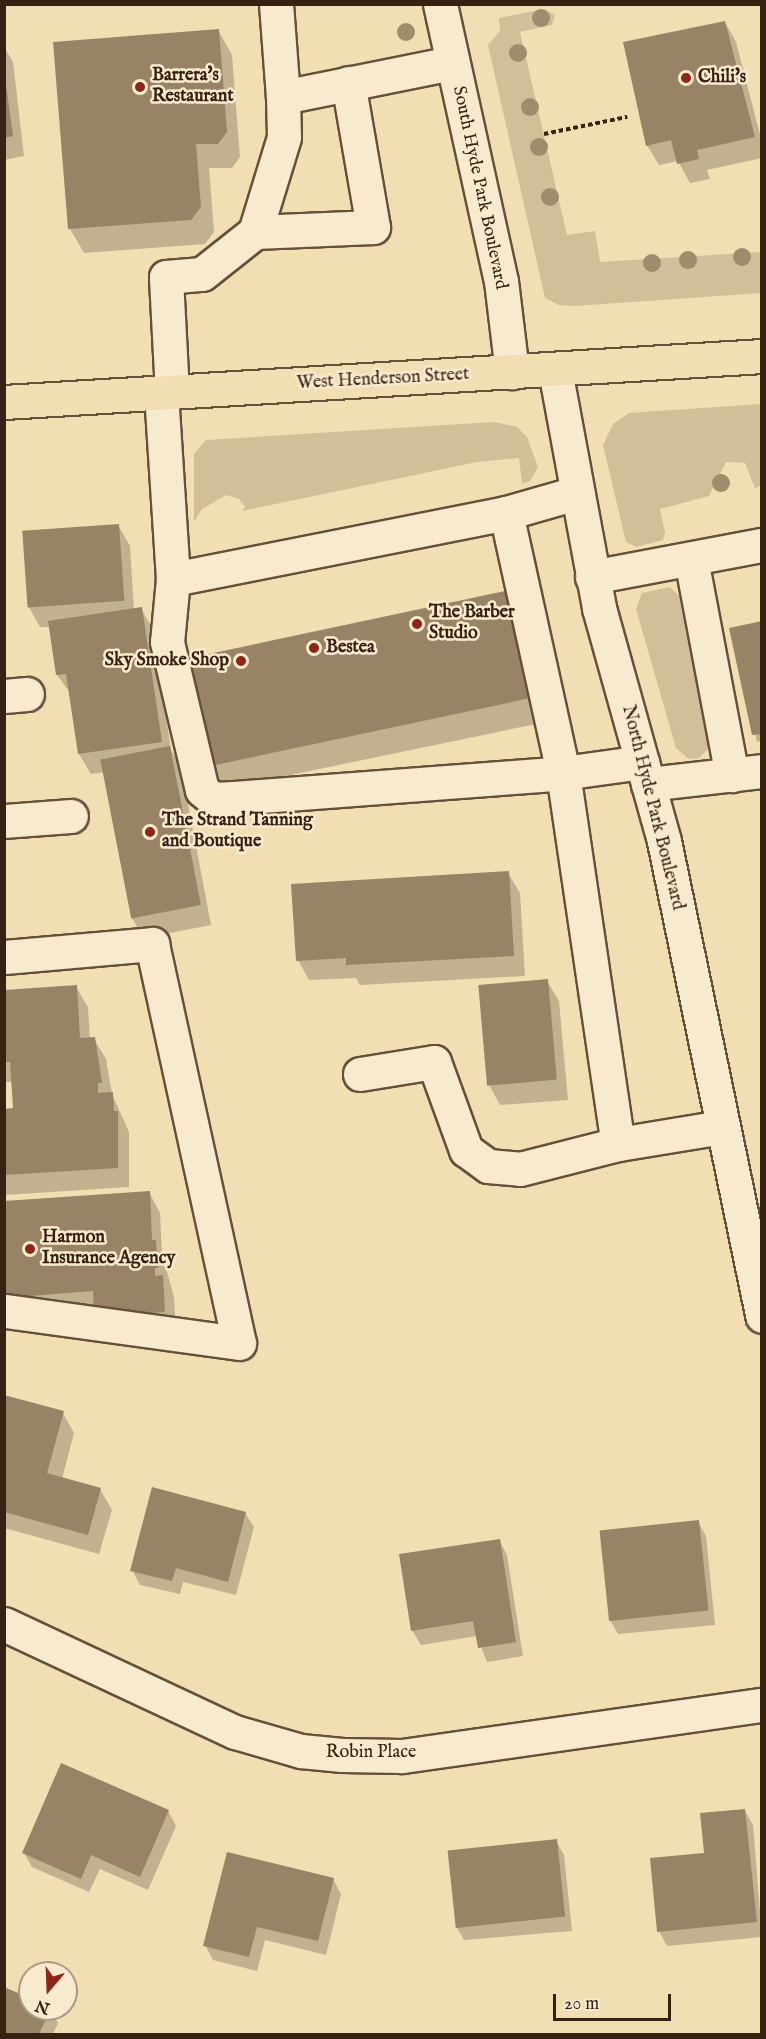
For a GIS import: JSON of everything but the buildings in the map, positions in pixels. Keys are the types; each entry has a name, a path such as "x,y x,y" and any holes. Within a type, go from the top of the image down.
{"main road":[{"name":"West Henderson Street","path":"4,402 762,356"}],"street":[{"path":"276,4 284,137 255,232 202,274 166,277 166,393 173,579 167,642 202,790 213,799 563,773 747,773 691,559"},
{"name":"South Hyde Park Boulevard","path":"445,6 452,63 501,281 512,372"},
{"path":"283,97 452,63"},
{"path":"255,232 373,226 348,83"},
{"name":"North Hyde Park Boulevard","path":"555,370 592,577 664,841 762,1316"},
{"path":"173,579 506,513 576,493"},
{"path":"506,513 563,773 618,1144"},
{"path":"592,577 762,545"},
{"path":"4,821 71,816"},
{"path":"4,957 152,944 239,1342 4,1311"},
{"path":"360,1074 434,1062 466,1150 488,1166 520,1169 618,1144 722,1127"},
{"name":"Robin Place","path":"4,1624 235,1732 301,1751 402,1756 762,1705"}],"path":[{"path":"544,134 627,117"}],"shaded area":[{"path":"544,9 555,15 552,25 520,32 567,235 595,231 600,262 761,252 761,293 575,306 559,305 545,298 488,45 500,31 499,18"},
{"path":"761,404 761,486 755,488 745,463 726,462 709,496 660,509 665,532 663,540 636,547 626,542 603,445 613,424 629,413"},
{"path":"494,422 517,427 527,437 538,467 530,481 522,484 519,458 477,462 242,511 245,507 239,499 226,495 202,509 194,522 194,454 206,440"},
{"path":"670,587 679,596 710,747 699,758 689,759 676,748 636,609 642,593"}],"place":[{"name":"Chili's","path":"686,78"},
{"name":"Barrera's Restaurant","path":"140,87"},
{"name":"The Barber Studio","path":"417,624"},
{"name":"Bestea","path":"314,648"},
{"name":"Sky Smoke Shop","path":"241,661"},
{"name":"The Strand Tanning and Boutique","path":"150,832"},
{"name":"Harmon Insurance Agency","path":"30,1249"}]}
